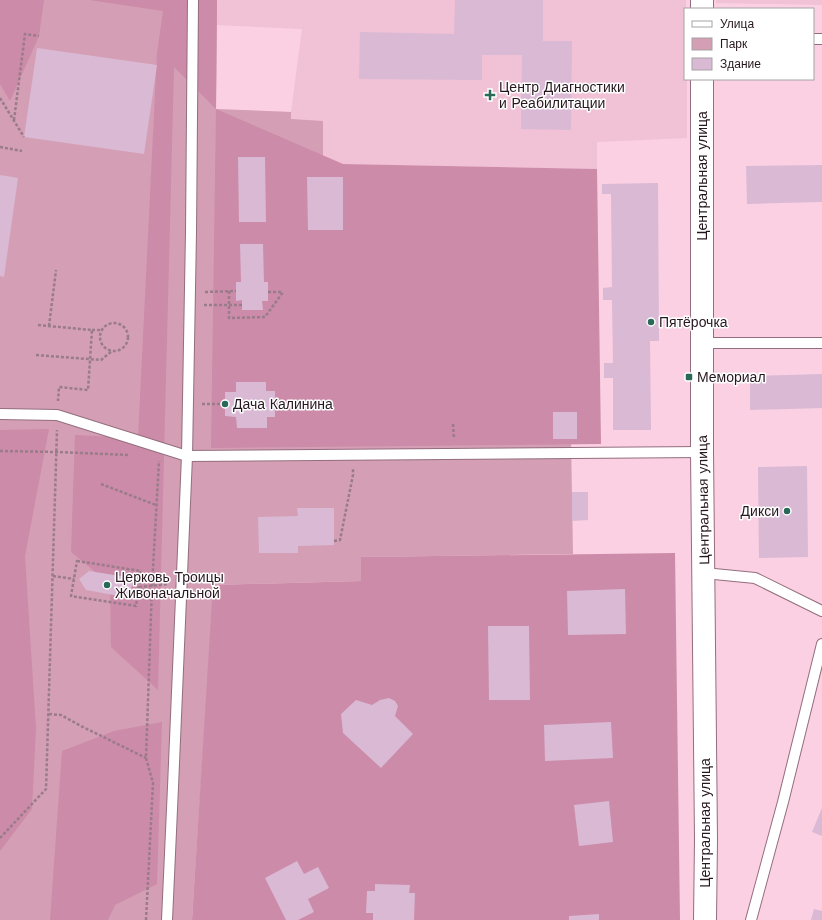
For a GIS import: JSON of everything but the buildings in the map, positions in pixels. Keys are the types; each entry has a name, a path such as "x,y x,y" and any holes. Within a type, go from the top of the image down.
{"main road":[{"name":"Центральная улица","path":"702,80 702,452 706,831 705,920"}],"lane":[{"path":"167,920 187,456 193,0"},
{"path":"702,344 822,343"},
{"path":"0,414 57,415 187,456 702,452"},
{"path":"704,573 755,578 822,611"},
{"path":"751,920 783,802 822,644"}],"path":[{"path":"14,120 25,34 39,36"},
{"path":"0,98 24,137"},
{"path":"0,147 22,150"},
{"path":"49,326 56,270"},
{"path":"190,292 236,291"},
{"path":"229,292 229,318 265,317 283,292 268,292"},
{"path":"190,305 242,305"},
{"path":"36,355 101,360 113,351 123,348 128,338 125,328 120,324 115,323 105,326 100,336 103,346 108,350 113,351"},
{"path":"38,325 102,330"},
{"path":"59,387 88,390 92,330"},
{"path":"188,403 225,404"},
{"path":"275,405 285,405"},
{"path":"0,838 46,789 57,415"},
{"path":"0,451 136,455"},
{"path":"334,541 340,540 353,475 353,455"},
{"path":"146,920 153,782 146,758 152,586 159,456"},
{"path":"101,484 156,504"},
{"path":"77,561 141,571 136,606 71,596 74,579 77,561"},
{"path":"53,576 74,579"},
{"path":"138,587 182,583"},
{"path":"49,714 61,715 146,758"}],"shaded area":[{"path":"0,0 44,0 39,36 10,101 0,84"},
{"path":"89,0 217,0 216,109 174,67 158,690 111,647 110,584 71,552 75,435 138,438 157,53 163,11"},
{"name":"Центр Диагностики и Реабилитации","path":"217,0 686,0 686,8 684,8 684,80 687,80 687,138 597,142 597,169 343,164 343,230 238,110 291,112 302,29 217,25"},
{"path":"716,0 822,0 822,5 716,3"},
{"path":"216,109 343,164 597,169 601,444 211,448"},
{"path":"49,429 25,556 36,728 32,809 0,851 0,430"},
{"path":"675,553 680,920 192,920 213,585 361,581 361,557"},
{"path":"162,722 157,884 115,905 108,920 50,920 62,751 114,731"}],"green space":[{"path":"0,0 217,0 216,109 291,112 291,119 323,121 323,156 571,439 573,554 361,557 361,581 214,585 192,920 0,920"}],"place":[{"name":"Центр Диагностики и Реабилитации","path":"490,95"},
{"name":"Пятёрочка","path":"651,322"},
{"name":"Мемориал","path":"689,377"},
{"name":"Дача Калинина","path":"225,404"},
{"name":"Дикси","path":"787,511"},
{"name":"Церковь Троицы Живоначальной","path":"107,585"}]}
